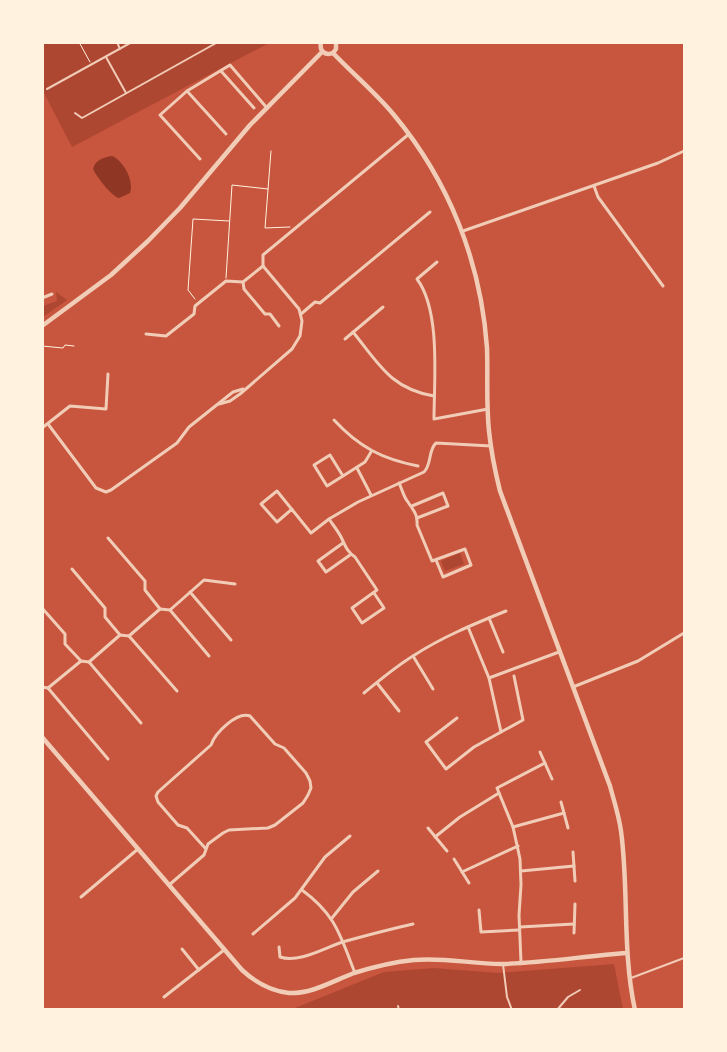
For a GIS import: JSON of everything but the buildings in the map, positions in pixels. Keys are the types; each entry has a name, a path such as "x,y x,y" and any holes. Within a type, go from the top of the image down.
{"street":[{"path":"321,42 320,48 322,52"},
{"path":"333,53 336,49 336,42"},
{"path":"322,52 333,53"},
{"path":"42,326 110,275 148,241 180,208 233,144 322,52"},
{"path":"333,53 377,96 409,134 444,189 463,232 475,270 487,348 488,409 496,476 508,515 610,786 617,810 624,859 629,979 635,1010"},
{"path":"200,159 160,115 187,91 230,66 267,108"},
{"path":"221,71 254,108"},
{"path":"187,91 226,134"},
{"path":"48,424 96,488 106,492 177,442 189,427 233,392 244,389 292,349 300,336 302,328 301,314 263,266 263,255 409,134"},
{"path":"463,232 594,186 684,151"},
{"path":"594,186 598,197 663,286"},
{"path":"301,314 315,302 320,303 430,212"},
{"path":"437,262 417,279 426,293 430,314 434,358 434,419 488,409"},
{"path":"146,334 166,336 194,314 195,306 226,281 243,282 263,266"},
{"path":"243,282 244,289 265,314 270,314 279,326"},
{"path":"42,298 52,294"},
{"path":"345,339 383,307"},
{"path":"353,332 395,381 418,393 434,396"},
{"path":"42,428 70,406 106,409 108,374"},
{"path":"334,420 352,438 371,452 400,463 418,466"},
{"path":"292,509 277,522 261,504 277,491 292,509 312,533 329,519 371,495 426,470 433,446 439,442 491,446"},
{"path":"343,476 330,455 314,465 328,486 365,462 371,452"},
{"path":"357,468 371,495"},
{"path":"399,483 407,502 412,506 418,518 417,525 432,562 436,560 465,549 471,565 443,577 436,560"},
{"path":"412,506 443,493 448,506 418,518"},
{"path":"329,519 342,538 350,555 355,558 376,590 374,593 384,608 362,623 352,608 374,593"},
{"path":"108,538 145,581 145,590 160,609 170,610 209,656"},
{"path":"343,543 318,561 326,572 350,555"},
{"path":"72,569 105,608 105,617 120,635 129,636 177,691"},
{"path":"170,610 204,580 236,584"},
{"path":"190,592 231,640"},
{"path":"42,608 65,634 66,644 81,662"},
{"path":"129,636 160,609"},
{"path":"364,694 413,656 435,643 506,611"},
{"path":"489,618 503,652"},
{"path":"468,627 489,678 500,732"},
{"path":"572,687 638,661 684,633"},
{"path":"42,688 48,688 81,662 89,662 120,635"},
{"path":"489,678 559,652"},
{"path":"413,656 433,688"},
{"path":"89,662 141,723"},
{"path":"457,718 426,742 446,769 474,747 523,720 514,676"},
{"path":"377,683 399,711"},
{"path":"48,688 108,759"},
{"path":"169,886 204,855 208,844 223,833 230,830 268,828 275,825 303,803 311,788 310,780 306,773 290,754 284,748 275,744 246,714 240,714 214,737 211,746 158,792 156,796 158,802 178,825 187,828 206,849"},
{"path":"42,737 224,950 251,979 276,990 289,993 303,992 316,989 355,973 387,964 415,960 503,964 627,953"},
{"path":"540,752 552,779"},
{"path":"522,962 520,928 521,871 518,846 497,788 545,762"},
{"path":"435,837 460,817 498,793"},
{"path":"560,802 568,828"},
{"path":"513,828 564,813"},
{"path":"428,828 447,851"},
{"path":"253,934 295,898 325,857 350,836"},
{"path":"462,872 518,846"},
{"path":"81,897 138,848"},
{"path":"573,852 575,881"},
{"path":"454,859 469,882"},
{"path":"521,871 574,866"},
{"path":"332,918 353,892 378,871"},
{"path":"302,890 317,901 332,918 355,973"},
{"path":"574,933 575,904"},
{"path":"479,910 481,932 574,924"},
{"path":"279,947 280,957 286,959 317,953 343,942 414,924"},
{"path":"182,949 199,970"},
{"path":"164,997 224,950"}],"lane":[{"path":"117,42 120,49"},
{"path":"47,89 132,42"},
{"path":"75,113 82,118 218,42"},
{"path":"106,57 126,93"},
{"path":"629,979 684,958"},
{"path":"503,964 507,997 512,1010"},
{"path":"557,1010 568,997 580,990"},
{"path":"398,1006 399,1010"}],"path":[{"path":"79,42 91,65"},
{"path":"271,151 265,228 296,227"},
{"path":"226,281 232,185 268,189"},
{"path":"199,303 188,290 193,219 229,222"},
{"path":"42,346 63,348 65,346 74,346"}],"shaded area":[{"path":"42,43 269,43 72,147 43,91"},
{"path":"112,156 124,167 131,183 130,193 119,198 108,190 93,169 100,160"},
{"path":"56,292 67,300 43,317 43,306 57,301"},
{"path":"460,553 464,564 445,571 441,561"},
{"path":"614,964 623,1009 290,1010 384,972 434,968 498,973"}]}
